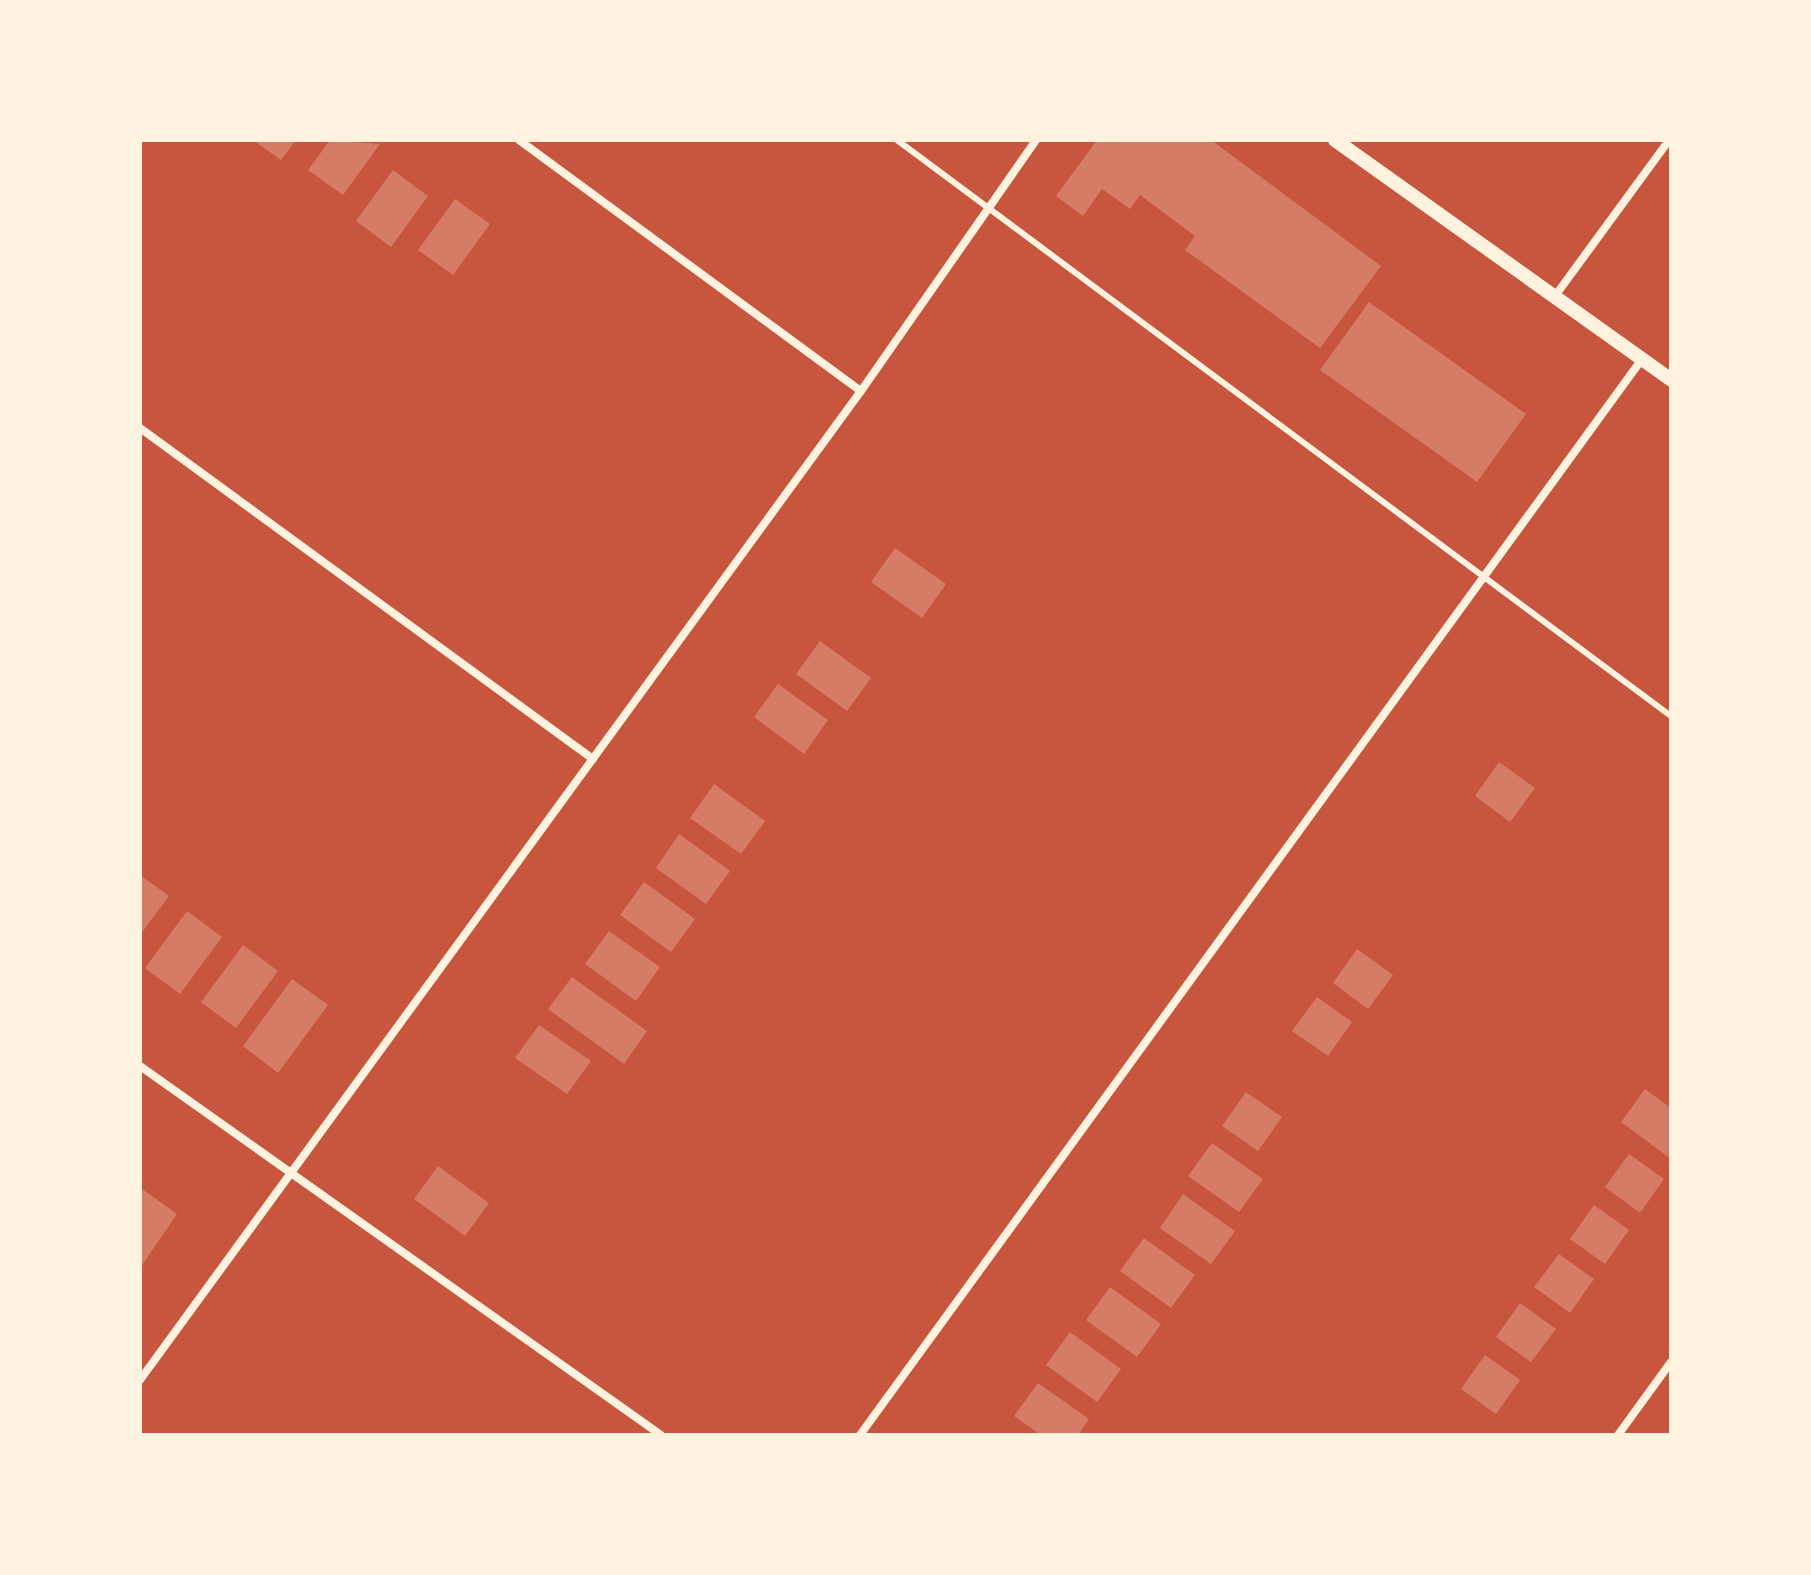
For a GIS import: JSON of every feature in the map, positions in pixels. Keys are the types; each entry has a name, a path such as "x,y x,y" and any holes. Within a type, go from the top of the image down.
{"street":[{"path":"519,140 861,391"},
{"path":"140,1380 861,391 1036,140"},
{"path":"1335,140 1671,380"},
{"path":"1555,296 1669,140"},
{"path":"860,1435 1642,359"},
{"path":"140,428 593,759"},
{"path":"140,1066 661,1435"},
{"path":"1618,1435 1671,1362"}],"lane":[{"path":"897,140 1671,716"}],"building":[{"path":"253,140 296,140 281,160"},
{"path":"330,140 380,144 343,195 308,170"},
{"path":"1097,140 1211,140 1381,266 1320,348 1185,250 1195,236 1140,195 1130,209 1102,189 1083,216 1056,196"},
{"path":"393,170 428,196 391,247 356,221"},
{"path":"455,199 490,224 453,275 418,250"},
{"path":"1369,302 1526,414 1477,482 1320,370"},
{"path":"895,548 946,584 922,618 871,582"},
{"path":"820,641 871,678 847,711 796,674"},
{"path":"778,684 828,720 804,754 754,717"},
{"path":"1499,762 1535,788 1510,822 1475,796"},
{"path":"714,784 765,821 741,854 690,818"},
{"path":"679,834 730,871 706,904 656,868"},
{"path":"140,875 169,896 140,935"},
{"path":"644,882 695,919 671,952 620,915"},
{"path":"187,911 222,937 180,994 145,968"},
{"path":"609,931 660,967 636,1001 585,964"},
{"path":"243,945 278,971 236,1028 201,1002"},
{"path":"1357,949 1393,975 1368,1009 1333,983"},
{"path":"572,977 647,1031 624,1064 548,1009"},
{"path":"292,979 328,1005 278,1073 243,1046"},
{"path":"1317,997 1352,1022 1328,1056 1292,1031"},
{"path":"539,1025 591,1061 567,1094 515,1058"},
{"path":"1645,1089 1671,1108 1671,1159 1621,1122"},
{"path":"1246,1092 1282,1117 1258,1151 1222,1126"},
{"path":"1212,1143 1263,1179 1239,1212 1188,1176"},
{"path":"1629,1154 1664,1179 1640,1213 1605,1187"},
{"path":"438,1166 489,1203 465,1236 414,1199"},
{"path":"142,1189 177,1214 140,1268 140,1192"},
{"path":"1183,1194 1235,1231 1211,1264 1160,1228"},
{"path":"1594,1205 1629,1230 1605,1264 1570,1239"},
{"path":"1144,1238 1195,1275 1171,1308 1120,1271"},
{"path":"1559,1254 1594,1279 1570,1313 1534,1287"},
{"path":"1110,1287 1161,1324 1137,1357 1086,1320"},
{"path":"1520,1303 1556,1329 1531,1362 1496,1337"},
{"path":"1070,1332 1121,1369 1097,1402 1046,1365"},
{"path":"1485,1355 1520,1380 1496,1414 1461,1389"},
{"path":"1038,1383 1089,1419 1078,1435 1041,1435 1014,1416"}]}
